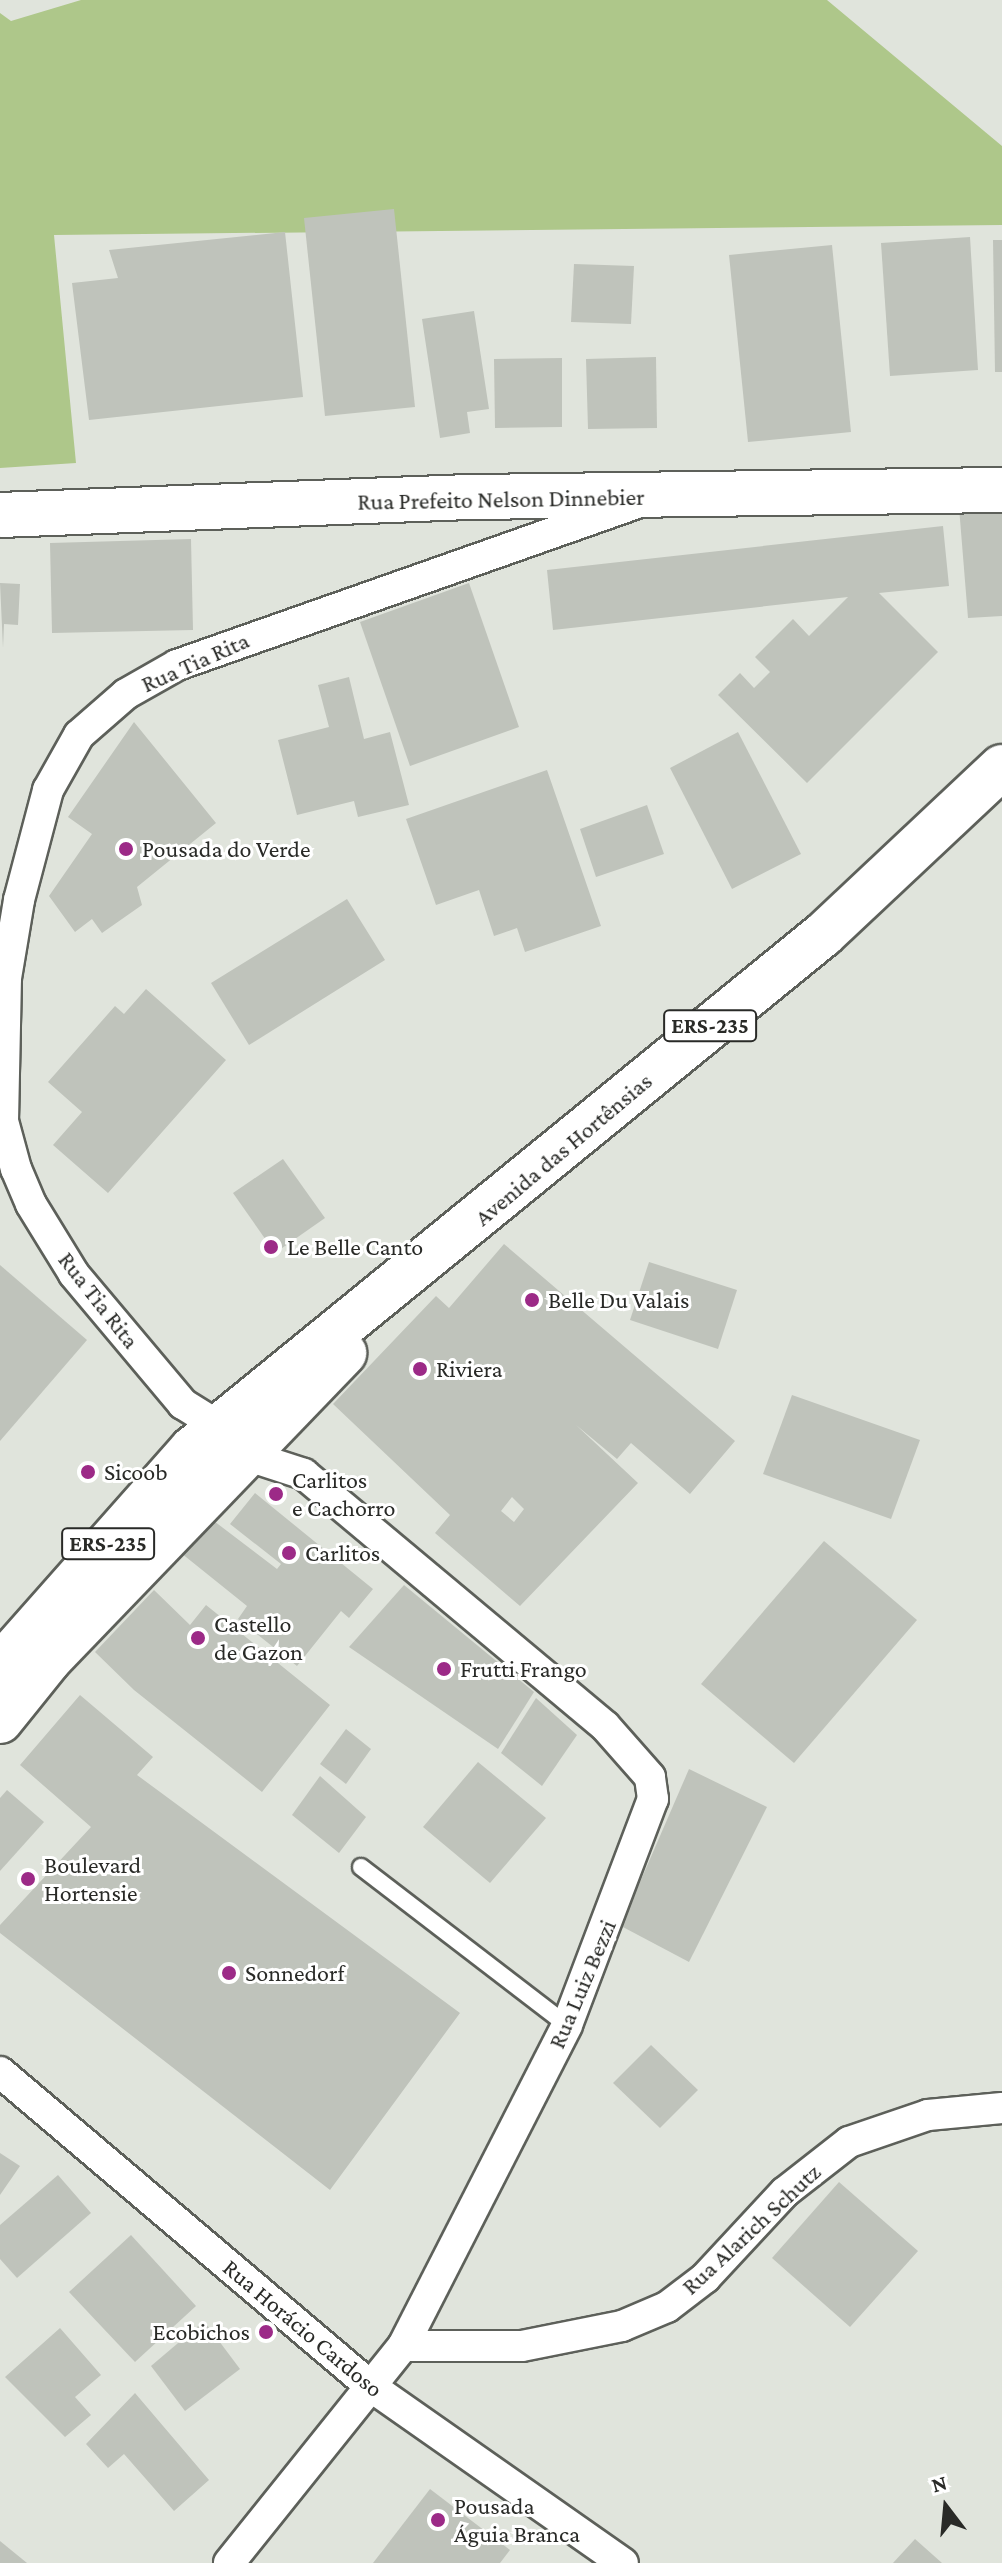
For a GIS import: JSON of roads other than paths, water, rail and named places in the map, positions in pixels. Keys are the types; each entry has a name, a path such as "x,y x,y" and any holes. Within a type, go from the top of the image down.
{"main road":[{"name":"Rua Prefeito Nelson Dinnebier","path":"0,515 659,495 1002,490"},
{"name":"Avenida das Hortênsias","path":"0,1666 219,1444 348,1319 411,1276 824,934 1002,767"},
{"name":"Avenida das Hortênsias","path":"219,1444 280,1418 389,1308 411,1276"},
{"path":"280,1418 281,1396 339,1336 348,1319"},
{"name":"ERS-235","path":"0,1721 49,1660 195,1507 231,1451 219,1444"}],"street":[{"name":"Rua Tia Rita","path":"219,1444 74,1274 31,1204 3,1121 6,978 19,900 48,790 79,735 126,694 177,665 659,495"},
{"name":"Rua Luiz Bezzi","path":"280,1418 304,1474"},
{"name":"Rua Luiz Bezzi","path":"219,1444 304,1474 605,1726 650,1777 653,1799 644,1835 567,2025 403,2346 373,2388 229,2563"},
{"name":"Rua Horácio Cardoso","path":"0,2072 373,2388 623,2563"},
{"name":"Rua Alarich Schutz","path":"403,2346 522,2346 622,2326 667,2307 705,2278 785,2192 849,2142 928,2115 1002,2108"}],"lane":[{"path":"361,1867 567,2025"}],"place":[{"name":"Pousada do Verde","path":"126,849"},
{"name":"Le Belle Canto","path":"271,1247"},
{"name":"Belle Du Valais","path":"532,1300"},
{"name":"Riviera","path":"420,1369"},
{"name":"Sicoob","path":"88,1472"},
{"name":"Carlitos e Cachorro","path":"276,1494"},
{"name":"Carlitos","path":"289,1553"},
{"name":"Castello de Gazon","path":"198,1638"},
{"name":"Frutti Frango","path":"444,1669"},
{"name":"Boulevard Hortensie","path":"28,1879"},
{"name":"Sonnedorf","path":"229,1973"},
{"name":"Ecobichos","path":"266,2332"},
{"name":"Pousada Águia Branca","path":"438,2520"}]}
